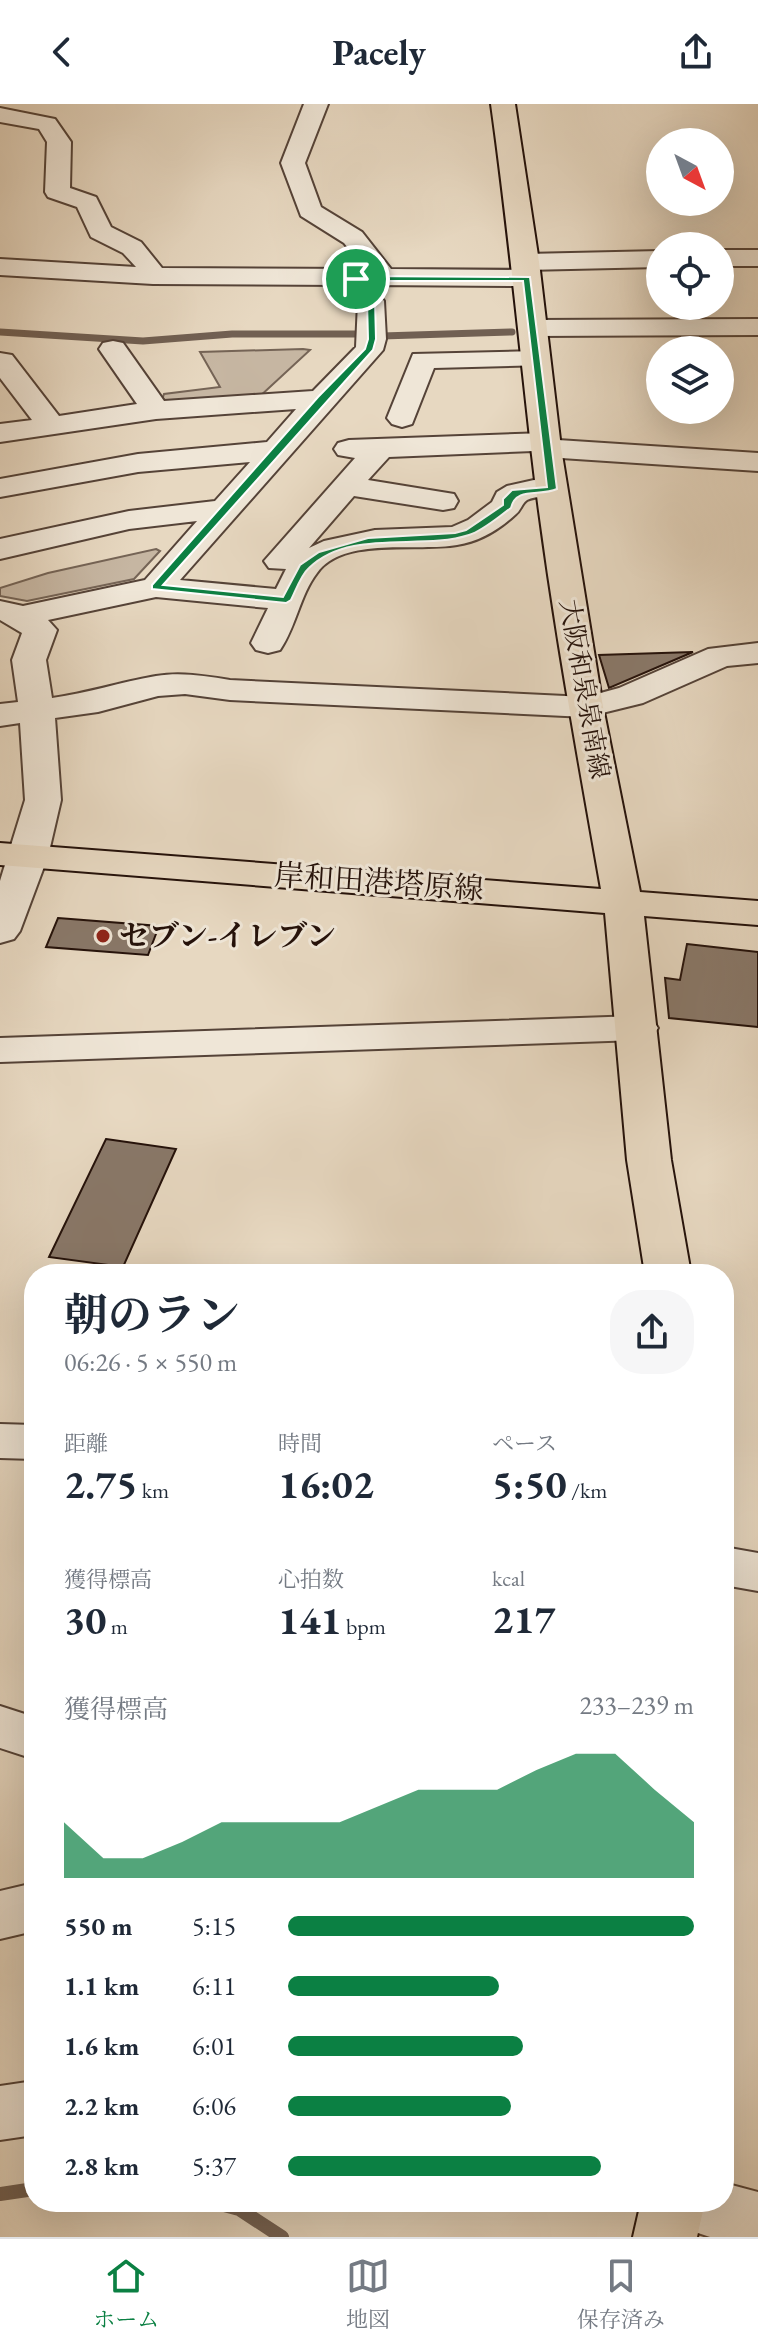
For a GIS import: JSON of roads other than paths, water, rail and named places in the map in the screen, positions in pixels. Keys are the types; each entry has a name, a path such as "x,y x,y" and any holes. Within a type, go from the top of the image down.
{"main road":[{"name":"大阪和泉泉南線","path":"503,104 552,489 586,707 623,902 649,1160 666,1264"},
{"name":"岸和田港塔原線","path":"15,855 758,913"},
{"path":"665,2237 671,2212"}],"street":[{"path":"316,104 293,163 310,211 363,244 370,279"},
{"path":"0,115 47,124 59,142 57,192 87,202 100,232 135,248 146,258 153,276"},
{"path":"734,258 758,258"},
{"path":"0,267 153,276 370,279 646,260"},
{"path":"156,587 321,399 369,350 372,339 371,301 358,287 370,279"},
{"path":"533,328 758,327"},
{"path":"113,349 156,410"},
{"path":"402,418 423,360 536,359"},
{"path":"2,361 50,424"},
{"path":"0,433 156,410 321,399"},
{"path":"349,449 546,445 758,462"},
{"path":"280,561 380,448"},
{"path":"0,488 138,463 277,450"},
{"path":"346,486 443,501"},
{"path":"268,643 303,567 322,554 368,540 456,536 470,532 507,506 508,499 515,492 552,489"},
{"path":"0,549 129,520 224,509"},
{"path":"10,612 156,587 199,606 286,600"},
{"path":"0,931 15,855 43,800 37,711 29,660 40,630 10,612"},
{"path":"0,715 98,702 157,686 185,684 230,690 586,707 631,696 720,656 758,653"},
{"path":"0,1050 637,1028"},
{"path":"0,1441 24,1442"},
{"path":"734,1568 758,1572"},
{"path":"0,1727 24,1735"},
{"path":"0,1915 24,1909"},
{"path":"0,2113 24,2109"},
{"path":"725,2212 758,2221"}],"waterway":[{"path":"0,332 143,341 232,334 359,334"},
{"path":"382,336 512,332"},
{"path":"0,2194 24,2190"},
{"path":"244,2212 282,2237"}],"place":[{"name":"セブン-イレブン","path":"103,936"}]}
